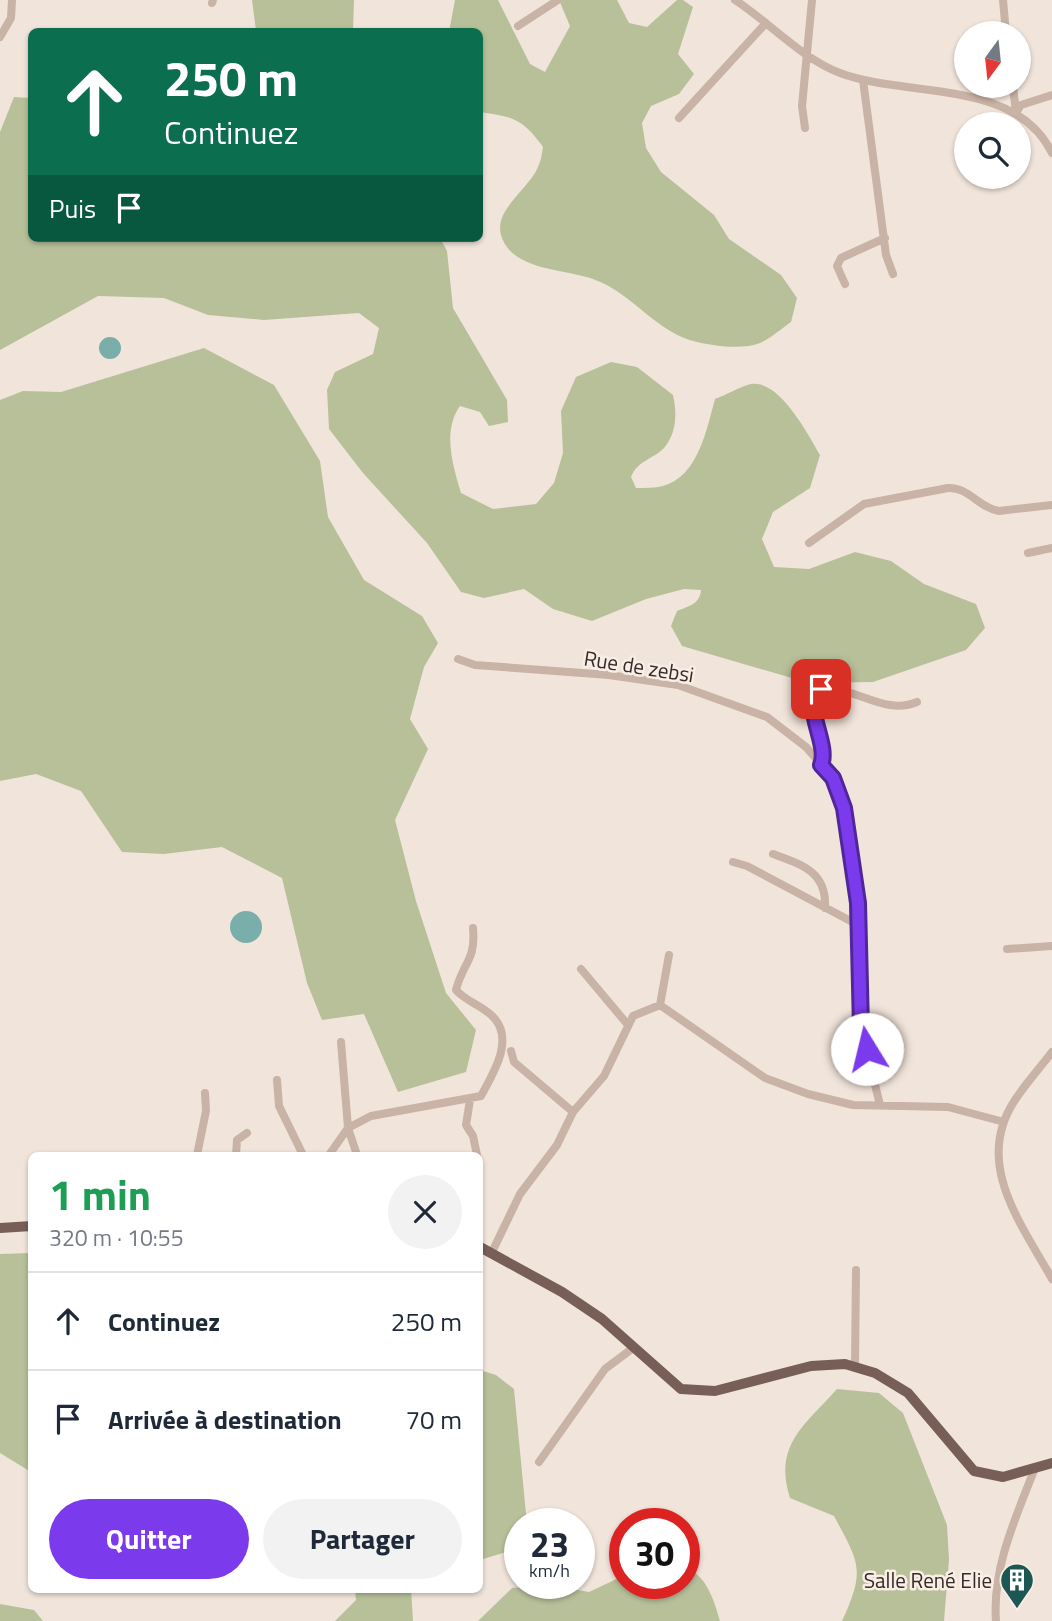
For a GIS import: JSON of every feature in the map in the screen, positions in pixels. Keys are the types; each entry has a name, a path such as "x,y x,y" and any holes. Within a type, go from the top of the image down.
{"main road":[{"path":"0,1228 28,1226"},
{"path":"483,1248 603,1320 673,1384 698,1392 749,1385 823,1364 855,1366 876,1373 908,1393 974,1471 1003,1477 1052,1463"}],"street":[{"path":"0,37 11,18 12,0"},
{"path":"518,26 558,0"},
{"path":"735,0 807,55 840,73 863,80 938,90 1013,112"},
{"path":"804,128 802,106 812,0"},
{"path":"1003,0 1005,21"},
{"path":"679,118 766,23"},
{"path":"863,80 884,238 893,274"},
{"path":"1017,112 1021,105 1052,95"},
{"path":"1031,128 1051,149"},
{"path":"845,284 837,266 841,258 884,238"},
{"path":"809,543 864,504 948,488 958,487 992,510 1052,505"},
{"path":"1027,553 1052,548"},
{"name":"Rue de zebsi","path":"458,659 475,666 609,675 678,685 767,717 806,747 833,778 844,808 860,926 861,1028 880,1105"},
{"path":"821,765 824,754 813,706 814,697 821,689 850,691 897,708 917,702"},
{"path":"773,854 807,867 824,887 825,908"},
{"path":"733,862 747,866 860,926"},
{"path":"331,1152 348,1128 371,1115 481,1096 500,1057 502,1036 496,1020 456,990 460,974 471,959 475,947 473,928"},
{"path":"1007,950 1052,946"},
{"path":"660,1005 670,955"},
{"path":"581,969 628,1025"},
{"path":"660,1005 765,1078 807,1094 853,1105 948,1107 1004,1122"},
{"path":"492,1252 520,1194 557,1145 573,1112 604,1076 633,1016 660,1005"},
{"path":"341,1042 348,1128 357,1152"},
{"path":"511,1051 514,1062 573,1112"},
{"path":"1052,1052 1014,1101 998,1137 1001,1185 1052,1279"},
{"path":"277,1080 279,1106 302,1152"},
{"path":"198,1152 206,1111 205,1093"},
{"path":"470,1100 466,1125 473,1136 476,1152"},
{"path":"236,1152 237,1140 247,1133"},
{"path":"855,1366 856,1270"},
{"path":"539,1462 605,1369 633,1348"},
{"path":"996,1621 995,1602 1005,1546 1035,1468"}],"green space":[{"path":"252,0 354,0 353,28 256,28"},
{"path":"455,0 498,0 530,64 545,72 570,26 559,0 617,0 629,23 647,27 677,0 683,0 693,7 678,54 694,74 679,94 651,106 642,123 646,148 661,172 714,215 729,239 781,275 797,298 791,322 768,339 753,345 728,347 697,342 669,330 607,285 582,276 541,267 516,256 507,247 500,226 507,208 534,175 543,147 523,124 483,113 483,28 450,28"},
{"path":"14,97 28,98 28,242 442,242 447,251 453,308 507,400 508,422 489,426 480,412 460,406 451,426 451,449 461,493 493,509 536,504 554,483 563,453 561,411 576,377 611,362 637,367 673,395 674,429 664,448 634,471 631,477 636,488 660,487 685,473 699,450 715,399 751,384 772,390 792,410 820,455 810,488 773,512 762,539 774,567 809,569 855,552 891,561 924,584 976,604 985,628 966,650 873,682 809,683 682,646 671,626 677,611 696,601 701,590 684,589 646,599 592,621 553,609 524,589 484,598 461,592 427,543 363,473 329,429 327,390 335,372 373,354 379,328 359,313 264,320 208,315 164,298 98,296 0,350 0,132"},
{"path":"204,348 274,385 320,461 328,517 364,580 422,616 438,643 424,667 410,719 428,749 395,820 416,901 446,993 476,1030 466,1072 398,1092 364,1014 322,1020 307,983 282,878 222,847 164,854 122,852 81,791 36,774 0,781 0,400 23,391 61,392"},
{"path":"28,1253 28,1470 0,1453 0,1254"},
{"path":"483,1371 496,1375 514,1389 525,1508 504,1508 504,1553 483,1559"},
{"path":"837,1389 879,1393 903,1413 947,1525 949,1560 944,1621 842,1621 857,1577 854,1556 834,1516 790,1498 786,1480 786,1464 795,1437"},
{"path":"700,1577 712,1597 720,1621 478,1621 504,1596 504,1599 595,1599 595,1589 609,1583 609,1599 700,1599"},
{"path":"355,1593 411,1593 413,1621 335,1621 356,1600"},
{"path":"0,1604 34,1610 43,1621 0,1621"}],"water":[{"path":"110,337 118,340 121,348 118,356 110,359 102,356 99,348 102,340"},
{"path":"246,911 257,916 262,927 257,938 246,943 235,938 230,927 235,916"}],"place":[{"name":"Salle René Elie","path":"1017,1610"}],"route":[{"path":"821,689 816,692 813,706 824,754 821,765 833,778 844,808 848,852 858,903 861,1028 867,1049"}]}
